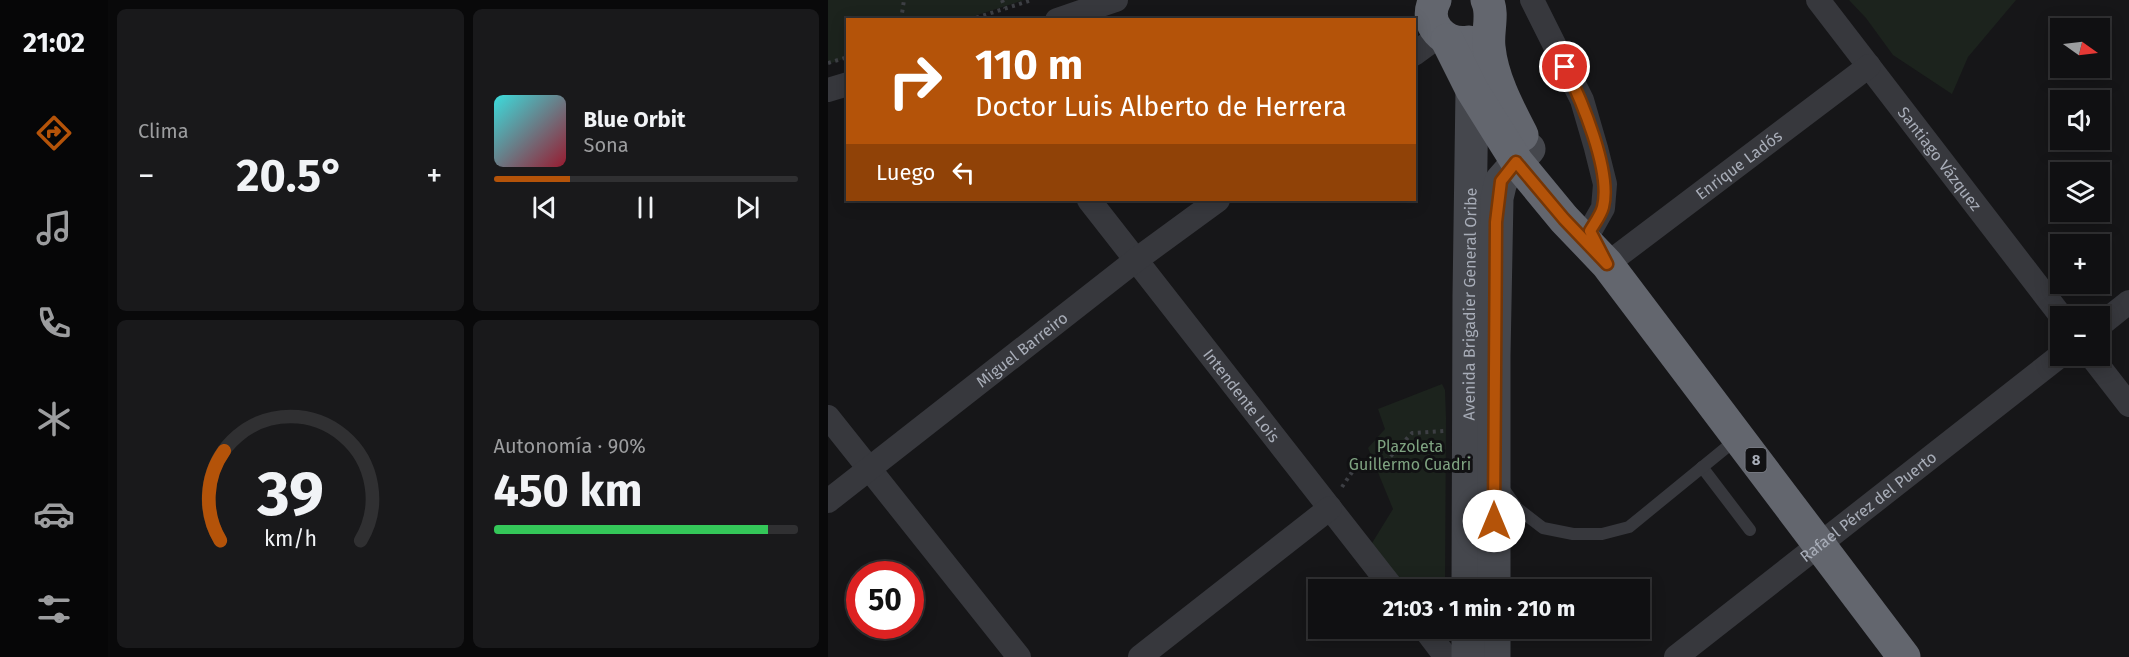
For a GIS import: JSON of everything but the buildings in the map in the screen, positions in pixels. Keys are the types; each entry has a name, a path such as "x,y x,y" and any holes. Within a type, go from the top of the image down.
{"highway":[{"name":"8","path":"1435,0 1432,6 1432,22 1444,38 1472,90 1522,155 1564,219 1607,264 1904,657"},
{"name":"8","path":"1444,38 1459,43 1472,41 1483,34 1488,11"},
{"name":"8","path":"1488,11 1489,47 1522,155 1580,214 1607,264"}],"main road":[{"name":"Avenida Brigadier General Oribe","path":"1469,579 1481,476 1482,296 1472,90"},
{"name":"Avenida Brigadier General Oribe","path":"1493,579 1481,476 1468,429 1482,296 1497,198 1501,181 1522,155"},
{"path":"1468,639 1468,657"},
{"path":"1494,639 1494,657"}],"street":[{"path":"1063,18 1116,0"},
{"path":"1532,0 1582,100 1605,184 1603,208 1590,231"},
{"name":"Santiago Vázquez","path":"1818,0 2053,306"},
{"path":"1416,53 1444,38"},
{"name":"Enrique Ladós","path":"1607,264 1869,66"},
{"path":"828,90 846,85"},
{"name":"Intendente Lois","path":"1090,201 1385,579"},
{"name":"Miguel Barreiro","path":"828,501 1136,260 1217,201"},
{"path":"2110,317 2129,302"},
{"name":"Rafael Pérez del Puerto","path":"1676,657 2050,364"},
{"path":"2099,366 2129,405"},
{"path":"828,417 1019,657"},
{"path":"1140,657 1330,508"},
{"path":"1432,639 1446,657"}],"lane":[{"path":"1481,476 1543,528 1574,534 1602,534 1629,527 1739,438"},
{"path":"1702,467 1750,530"}],"path":[{"path":"901,18 903,0"},
{"path":"1002,0 1005,8"},
{"path":"975,18 1032,0"},
{"path":"828,63 846,58"},
{"path":"1330,508 1352,472 1388,459 1412,432 1468,429"}],"green space":[{"path":"828,0 1024,0 968,18 846,18 846,58 828,64"},
{"path":"1849,0 2016,0 1968,57 1952,94 1893,55 1866,18"},
{"name":"Plazoleta Guillermo Cuadri","path":"1442,384 1445,390 1445,579 1392,579 1369,548 1393,509 1368,448 1385,429 1378,409"}],"route":[{"path":"1494,521 1497,198 1501,181 1516,162 1564,219 1607,264 1590,231 1603,208 1605,184 1582,100 1565,67"}]}
